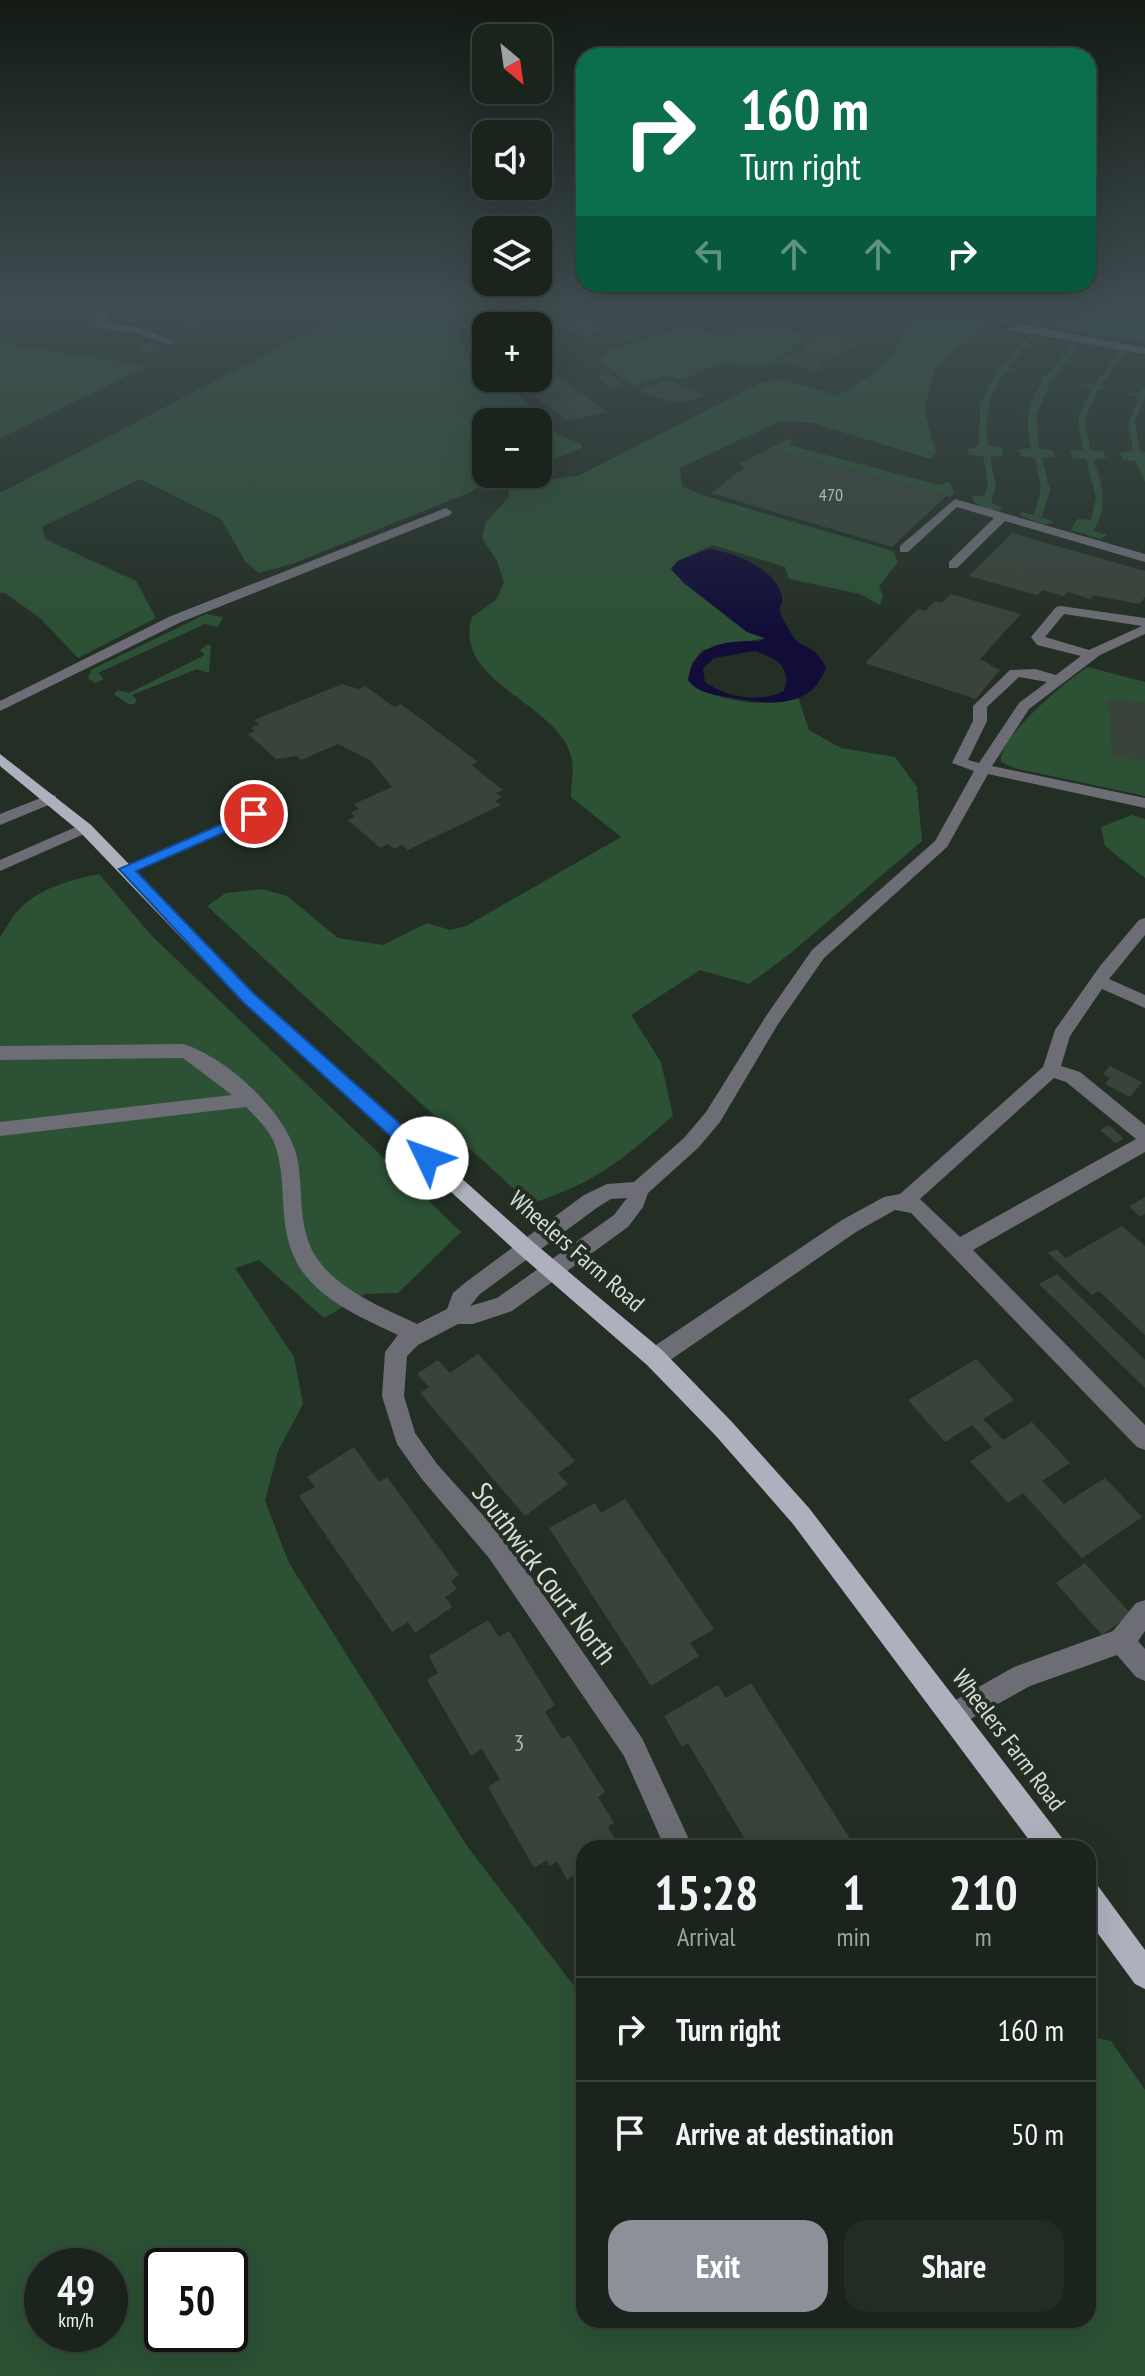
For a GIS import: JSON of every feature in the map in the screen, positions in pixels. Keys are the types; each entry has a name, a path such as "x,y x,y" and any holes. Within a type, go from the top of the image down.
{"main road":[{"name":"Wheelers Farm Road","path":"0,758 85,828 249,998 526,1248 655,1358 724,1429 801,1516 1046,1840"},
{"path":"1096,1907 1145,1974"}],"street":[{"path":"904,549 955,503 1145,558"},
{"path":"0,707 176,619 446,512"},
{"path":"953,565 1002,517"},
{"path":"1092,655 1042,642 1038,637 1061,610 1145,622"},
{"path":"639,1189 691,1143 713,1117 772,1020 818,954 941,844 1001,737 1024,706 1092,655 1145,629"},
{"path":"1056,680 1035,673 1015,673 980,706 980,721 959,763 1145,803"},
{"path":"0,820 51,799"},
{"path":"126,869 254,814"},
{"path":"0,866 85,828"},
{"path":"905,1201 1051,1070 1061,1035 1145,924"},
{"path":"1099,981 1145,1002"},
{"path":"0,1053 183,1051 196,1055 248,1100 272,1124 283,1141 294,1230 306,1261 325,1284 362,1307 417,1334"},
{"path":"1051,1070 1073,1077 1145,1136"},
{"path":"0,1129 248,1100"},
{"path":"958,1248 1145,1143"},
{"name":"Southwick Court North","path":"456,1315 461,1299 526,1248 607,1192 639,1189 636,1201 621,1221 504,1305 473,1315 456,1315 402,1345 393,1360 393,1396 405,1437 429,1471 498,1550 633,1747 675,1840"},
{"path":"655,1358 849,1226 891,1203 905,1201 918,1207 1145,1440"},
{"path":"954,1715 1023,1676 1121,1641 1145,1612"},
{"path":"1121,1641 1145,1668"}],"green space":[{"path":"0,413 52,413 0,438"},
{"path":"154,413 472,413 472,488 477,488 473,491 295,563 259,573 245,561 221,519 140,479 42,527 45,539 136,581 156,618 78,658 40,618 5,593 0,593 0,493"},
{"path":"702,413 925,413 936,452 931,459 813,423 780,421 680,468 682,486 702,495 893,551 898,562 879,586 883,596 880,605 860,594 789,579 785,567 713,545 678,561 671,569 684,583 747,632 765,638 702,650 692,663 688,680 710,693 741,701 772,703 798,697 809,730 841,748 895,757 917,787 922,841 791,953 749,984 700,970 631,1015 661,1062 673,1116 607,1169 573,1188 530,1204 207,906 226,893 263,889 287,896 338,938 383,945 427,923 450,930 466,926 621,837 571,797 573,764 564,740 549,723 492,677 477,660 470,640 472,617 496,600 504,582 497,561 482,538 486,522 509,497 511,488 552,488 552,479 578,476"},
{"path":"980,413 988,413 988,446 1002,448 1003,456 990,457 996,486 991,503 1004,508 1000,510 983,507 972,499 973,496 984,496 988,483 983,456 969,455 967,449 979,446"},
{"path":"1029,413 1037,413 1039,448 1052,450 1055,457 1042,458 1050,490 1042,517 1054,522 1045,525 1019,515 1022,512 1034,515 1041,488 1035,458 1021,456 1018,450 1031,448"},
{"path":"1081,413 1088,413 1085,420 1090,450 1103,451 1106,458 1093,460 1103,504 1093,531 1107,535 1100,539 1071,530 1077,519 1091,520 1096,497 1086,459 1073,458 1070,451 1083,450 1078,419"},
{"path":"1133,413 1139,413 1135,421 1140,452 1145,452 1145,482 1136,461 1123,460 1120,453 1133,451 1128,426"},
{"path":"552,429 581,444 582,448 552,459"},
{"path":"788,439 792,441 789,445 939,485 949,482 954,492 950,497 770,448"},
{"path":"769,449 745,467 739,464"},
{"path":"206,614 223,617 218,627 205,624 98,673 104,679 95,683 88,678 91,670"},
{"path":"211,645 209,673 197,669 132,695 137,700 134,704 128,704 114,694 118,690 129,693 205,655 200,650"},
{"path":"1088,667 1145,682 1145,703 1109,700 1113,756 1145,760 1145,796 1014,768 1001,762 1010,739 1021,725"},
{"path":"1132,815 1145,819 1145,878 1105,846 1101,827"},
{"path":"99,874 152,936 461,1232 398,1293 365,1294 324,1318 259,1260 235,1268 294,1357 303,1404 278,1451 265,1501 289,1563 467,1846 576,1989 576,2328 1096,2328 1096,2038 1111,2041 1145,2090 1145,2376 0,2376 0,937 15,914 35,896 56,886"}],"shaded area":[{"path":"708,549 718,550 750,562 770,576 781,593 781,613 794,638 817,654 826,667 811,691 788,701 761,702 709,694 692,685 688,680 691,669 708,649 726,643 765,638 747,632 684,583 671,569 678,561","holes":["755,651 775,660 784,669 784,691 765,697 744,697 723,692 705,682 703,668 714,658"]}],"building":[{"path":"557,413 602,413 567,421"},
{"path":"770,448 946,496 892,547 711,493"},
{"path":"1012,533 1145,571 1145,597 1139,604 1093,595 1090,599 1068,592 1064,596 1042,590 1037,595 969,576"},
{"path":"951,594 1021,614 980,659 1000,670 976,699 865,663 918,609 925,611 935,601 942,603"},
{"path":"342,684 359,689 365,686 394,707 401,704 478,762 471,765 503,790 496,793 502,797 495,801 501,805 408,850 402,845 394,849 388,844 380,848 348,820 355,817 351,812 359,809 354,804 392,787 370,760 338,744 301,760 296,756 276,759 248,734 255,731 251,728 259,724 254,720"},
{"path":"1108,699 1145,703 1145,760 1113,757"},
{"path":"1110,1066 1142,1082 1130,1097 1105,1084 1110,1078 1103,1074"},
{"path":"1109,1125 1124,1139 1115,1143 1100,1130"},
{"path":"1145,1197 1145,1214 1140,1217 1129,1206"},
{"path":"1122,1226 1145,1246 1145,1335 1099,1291 1092,1295 1048,1253 1056,1249 1066,1258"},
{"path":"1057,1274 1145,1360 1145,1388 1039,1284"},
{"path":"478,1354 575,1461 558,1473 568,1484 525,1516 420,1393 429,1387 417,1374 438,1360 450,1373"},
{"path":"976,1359 1014,1400 983,1419 1003,1440 1032,1422 1070,1463 1042,1481 1064,1504 1105,1478 1142,1517 1082,1558 1023,1493 1008,1503 970,1461 992,1447 972,1425 945,1442 908,1400"},
{"path":"354,1447 379,1482 387,1477 459,1575 451,1581 457,1589 445,1597 452,1607 415,1633 408,1622 392,1632 299,1496 315,1487 307,1477"},
{"path":"625,1499 714,1629 690,1643 699,1656 651,1686 549,1528 595,1503 601,1513"},
{"path":"1085,1563 1131,1614 1102,1635 1056,1583"},
{"path":"488,1620 499,1637 509,1631 555,1705 545,1712 562,1739 569,1735 605,1792 598,1797 614,1823 608,1827 615,1840 576,1840 576,1874 567,1880 557,1861 550,1866 547,1860 534,1868 488,1787 500,1779 482,1749 471,1756 427,1680 438,1673 429,1656"},
{"path":"751,1683 851,1840 745,1840 688,1743 682,1747 664,1716 718,1685 726,1698"}],"route":[{"path":"254,814 126,869 249,998 427,1158"}]}
